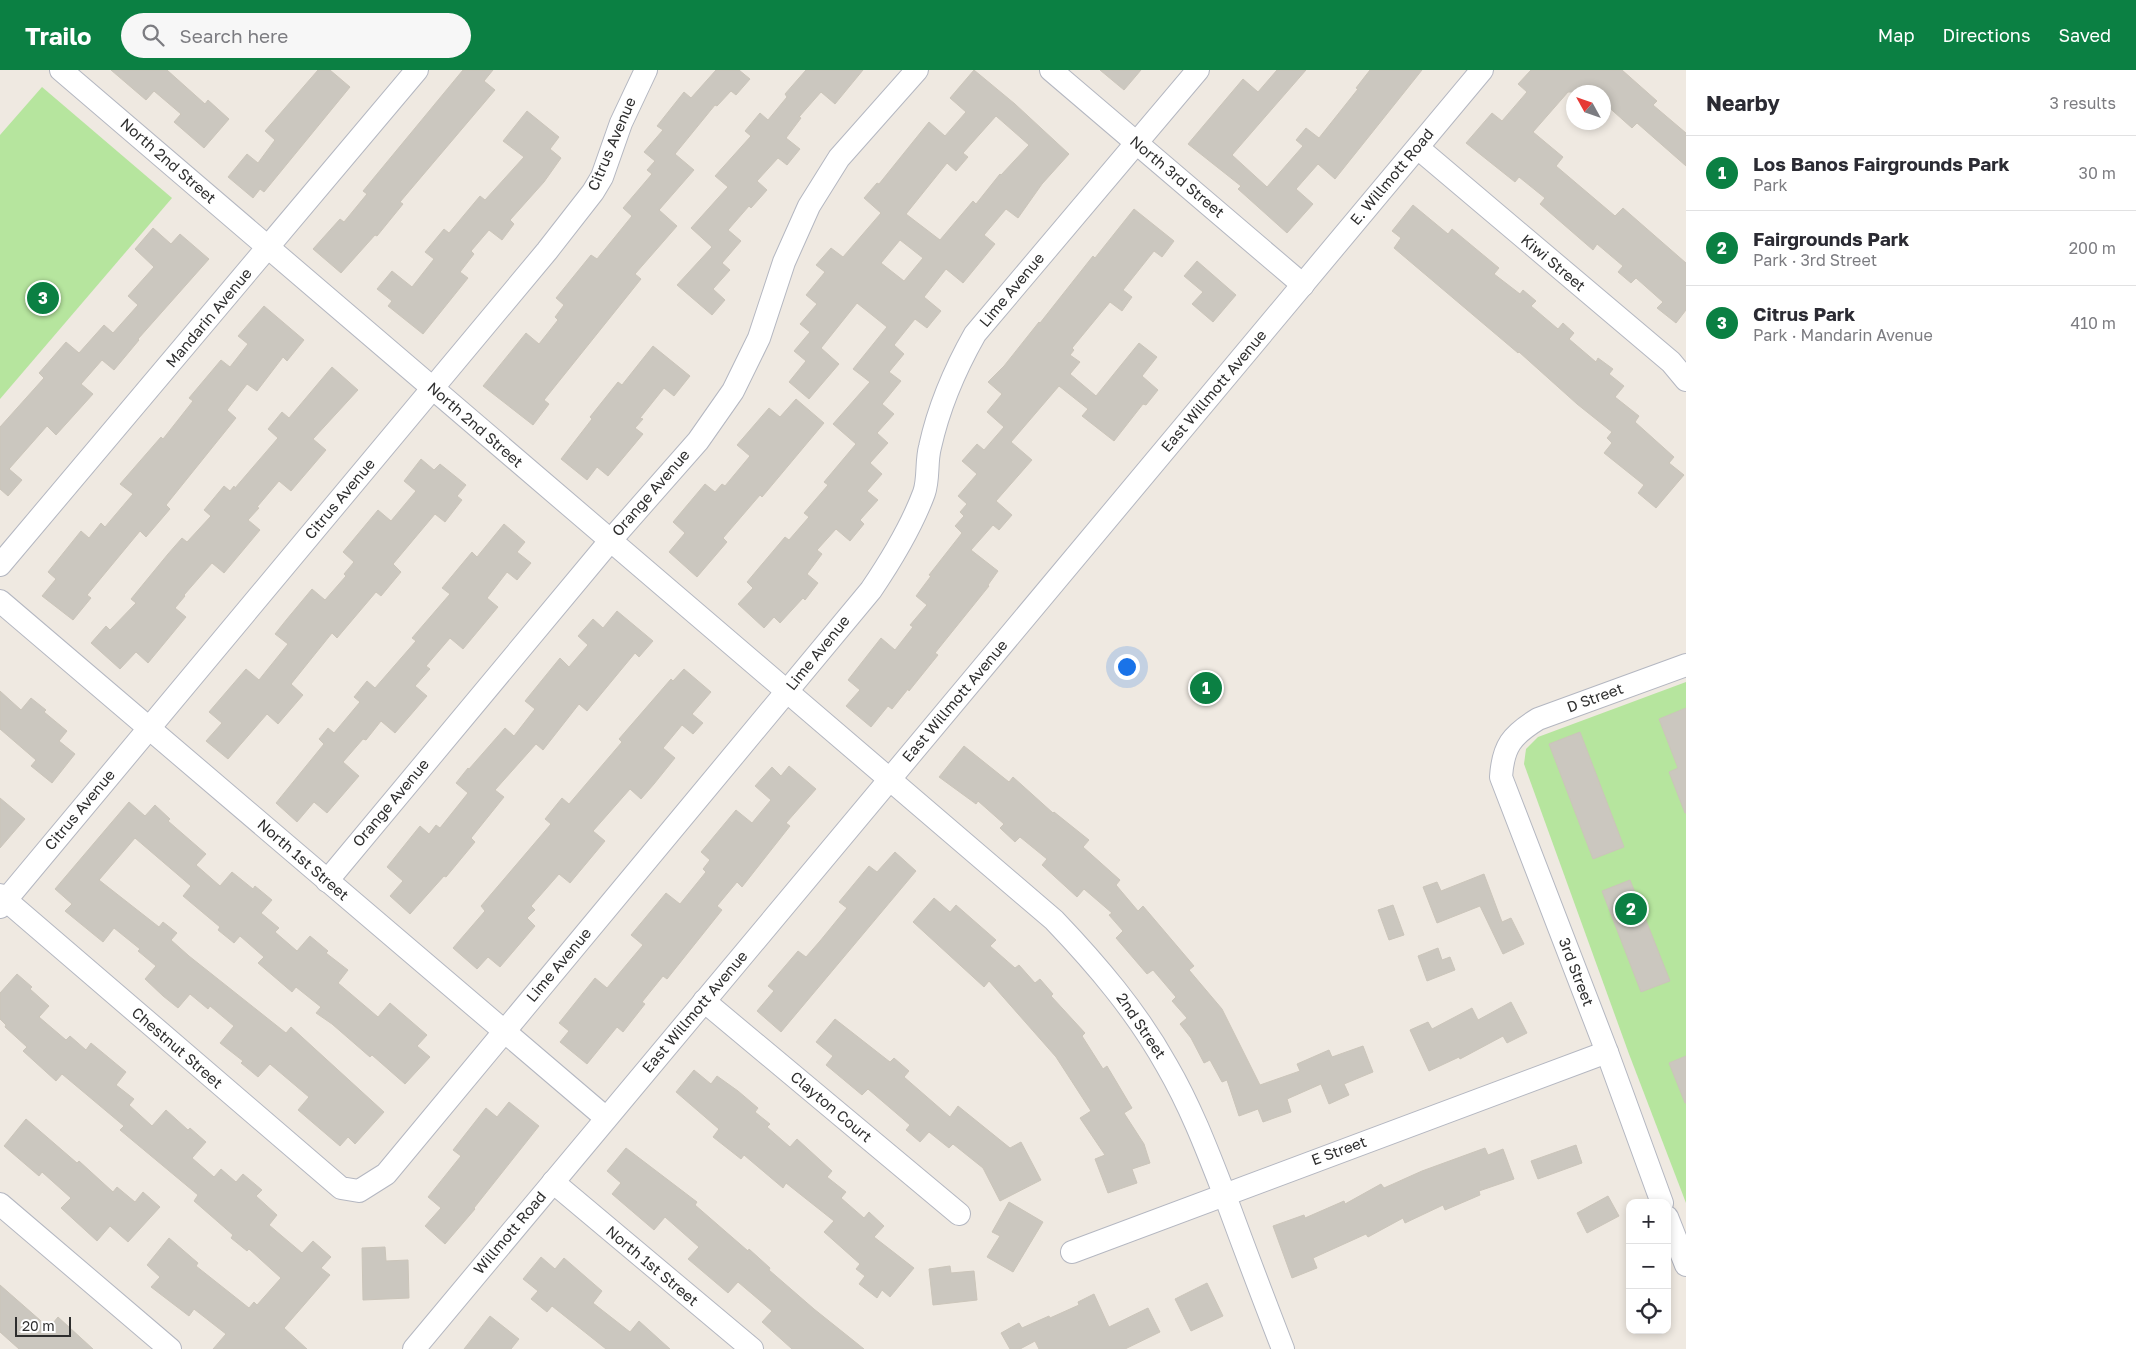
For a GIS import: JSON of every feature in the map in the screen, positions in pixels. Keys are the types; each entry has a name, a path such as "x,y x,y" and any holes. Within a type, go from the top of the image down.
{"street":[{"name":"North 2nd Street","path":"61,70 889,780"},
{"name":"Citrus Avenue","path":"2,901 433,388 547,251 593,192 609,160 621,123 646,70"},
{"name":"Orange Avenue","path":"327,881 610,541 698,441 732,391 759,338 784,262 809,206 839,158 917,70"},
{"name":"North 3rd Street","path":"1051,70 1303,285"},
{"name":"Lime Avenue","path":"360,1191 386,1174 871,590 902,544 924,491 929,449 939,409 954,371 975,334 1198,70"},
{"name":"E. Willmott Road","path":"1303,285 1482,70"},
{"name":"Mandarin Avenue","path":"0,565 268,248 405,74"},
{"name":"Kiwi Street","path":"1418,148 1670,362 1686,380"},
{"name":"East Willmott Avenue","path":"606,1118 1303,285"},
{"name":"North 1st Street","path":"0,601 606,1118"},
{"name":"D Street","path":"1510,741 1523,728 1538,719 1686,665"},
{"name":"3rd Street","path":"1510,741 1502,758 1501,777 1607,1052 1661,1199"},
{"name":"2nd Street","path":"889,780 1054,920 1106,977 1144,1029 1168,1066 1198,1126 1283,1349"},
{"name":"Chestnut Street","path":"2,901 325,1177 340,1188 360,1191"},
{"name":"Clayton Court","path":"704,1001 959,1214"},
{"name":"E Street","path":"1072,1252 1607,1052"},
{"name":"Willmott Road","path":"414,1349 606,1118"},
{"name":"North 1st Street","path":"552,1182 752,1349"},
{"path":"0,1204 170,1349"},
{"path":"1671,1227 1686,1265"}],"green space":[{"path":"42,87 172,198 0,399 0,135"},
{"path":"1686,682 1686,1203 1629,1054 1524,764 1526,749 1538,737"}],"building":[{"path":"111,70 167,70 205,104 208,100 229,119 204,148 174,122 181,114 154,91 146,100"},
{"path":"318,70 330,70 350,87 264,192 260,189 253,198 228,177 247,154 258,163 275,140 265,131"},
{"path":"463,70 493,70 484,81 495,90 400,202 403,204 377,236 375,235 341,273 313,249 340,219 344,222 367,194 363,191"},
{"path":"716,70 739,70 750,79 736,95 731,91 717,106 715,105 675,154 694,170 659,210 677,226 635,274 641,279 544,400 549,404 533,425 483,386 526,333 539,344 558,320 555,317 564,305 556,298 591,255 597,259 632,216 623,208 652,174 647,170 655,161 644,152 663,130 657,126 684,92 691,98"},
{"path":"806,70 863,70 835,104 821,92 799,117 801,118 786,138 800,149 787,165 778,158 757,181 767,190 751,208 749,206 728,230 741,241 722,263 730,270 713,289 725,300 712,315 677,285 712,247 691,228 728,187 715,176 751,136 745,131 760,113 768,120 787,97 785,94"},
{"path":"974,70 1015,104 1069,154 1042,184 1018,218 1006,209 984,235 995,244 963,283 946,269 924,297 941,311 927,328 915,319 894,345 904,354 889,372 901,381 882,404 894,414 877,433 888,443 870,463 882,474 867,491 878,500 860,520 864,524 850,541 836,529 817,550 822,554 807,574 818,583 805,600 803,598 780,623 774,617 764,628 738,604 753,588 747,582 785,537 789,540 809,517 804,513 828,485 824,482 856,444 833,424 870,382 853,369 887,327 857,303 821,348 839,364 809,399 789,382 806,361 794,351 810,332 800,324 817,304 806,295 825,272 816,265 831,248 843,257 881,213 864,198 877,183 879,184 929,122 945,136 966,112 950,98","holes":["996,116 1029,145 1000,174 976,204 973,201 940,240 906,214 947,163 956,171 968,157 963,153","900,240 923,258 904,281 881,263"]},
{"path":"1100,70 1141,70 1124,90"},
{"path":"1277,70 1306,70 1232,155 1267,187 1303,146 1296,140 1306,128 1319,138 1358,89 1356,88 1370,70 1422,70 1335,179 1318,164 1296,189 1313,204 1287,233 1238,189 1241,186 1188,144 1243,79 1258,92"},
{"path":"1531,70 1622,70 1657,101 1653,105 1686,133 1686,166 1637,123 1632,128 1611,109 1611,85 1566,85 1566,94 1533,132 1563,157 1556,166 1615,216 1623,208 1686,263 1686,310 1676,323 1657,308 1663,302 1636,278 1631,283 1618,272 1623,266 1597,244 1593,250 1540,204 1545,198 1519,177 1515,182 1466,143 1492,113 1502,121 1527,92 1518,84"},
{"path":"527,111 559,137 550,149 561,158 544,182 510,220 514,224 502,240 489,230 471,251 474,254 460,272 468,278 423,334 388,306 392,301 377,289 392,271 412,287 434,259 425,252 444,229 449,233 480,196 485,200 524,157 503,141"},
{"path":"1413,205 1448,234 1452,229 1499,268 1494,274 1520,294 1523,290 1536,301 1531,306 1558,329 1563,323 1574,333 1569,339 1596,362 1598,358 1613,369 1609,374 1624,386 1615,397 1639,416 1635,422 1674,457 1669,463 1684,475 1656,508 1638,493 1644,485 1604,453 1612,443 1607,438 1612,432 1394,248 1401,238 1392,231"},
{"path":"1134,209 1174,241 1162,257 1154,251 1123,290 1132,297 1122,311 1110,302 1072,348 1074,350 1070,355 1080,362 1070,374 1096,396 1139,343 1157,357 1142,376 1158,390 1146,405 1143,404 1114,441 1082,416 1088,409 1059,386 1011,442 1032,460 996,501 1012,515 999,530 993,525 971,550 998,571 989,586 935,653 938,655 909,691 908,689 892,709 888,706 871,727 846,706 860,690 848,680 881,638 895,650 913,627 910,625 927,605 916,596 931,576 929,575 962,533 955,526 964,516 960,512 967,504 958,496 977,474 962,461 977,444 984,450 1004,427 987,412 1002,394 988,382 1004,366 1093,256 1095,258"},
{"path":"153,228 171,244 180,234 209,259 138,339 114,370 102,360 81,384 93,394 56,435 47,426 9,469 22,480 8,496 0,489 0,427 44,378 39,373 66,342 79,353 104,325 113,333 138,305 128,296 154,267 135,249"},
{"path":"1197,261 1236,295 1213,322 1192,304 1203,292 1184,276"},
{"path":"264,306 304,340 287,361 283,357 257,391 247,384 227,410 236,418 166,505 170,509 146,537 140,531 87,595 91,598 73,620 42,596 56,579 48,572 81,531 89,538 101,523 105,527 133,494 120,484 161,437 163,439 193,401 189,398 221,360 230,367 248,344 238,336"},
{"path":"653,346 690,376 674,396 664,388 640,418 643,419 635,428 643,434 608,476 597,467 587,480 561,459 592,419 590,417 618,382 622,385"},
{"path":"332,367 358,390 313,439 326,450 291,491 279,481 257,507 259,508 248,520 260,530 224,573 212,563 184,595 175,608 186,617 148,663 136,652 120,669 91,643 106,626 110,630 136,603 131,599 182,538 187,542 211,516 204,510 224,486 230,491 234,486 235,488 278,438 268,429 282,412 289,418"},
{"path":"796,399 824,423 762,497 760,495 723,538 727,542 697,577 669,552 685,533 673,522 705,484 715,492 722,484 725,486 750,456 737,445 769,408 780,417"},
{"path":"421,459 434,470 440,464 466,485 457,496 462,500 445,522 435,514 393,564 401,572 381,596 376,592 337,638 332,633 291,684 303,695 278,724 267,714 228,759 206,741 222,723 209,712 246,669 259,680 288,644 275,634 287,619 312,589 325,600 346,576 344,574 354,562 343,552 378,510 391,521 416,491 404,481"},
{"path":"504,524 525,542 517,552 531,563 517,580 507,572 487,598 498,607 463,649 450,638 426,666 430,669 415,686 427,696 395,733 381,721 366,740 363,739 343,762 359,776 327,813 314,802 297,822 276,803 324,744 319,739 328,728 334,733 360,702 354,697 367,681 375,688 416,641 412,638 450,594 442,588 472,552 477,557"},
{"path":"617,611 653,641 639,657 635,653 587,711 579,704 543,750 536,744 495,790 504,797 471,838 475,842 446,877 444,876 410,914 390,896 403,881 387,867 420,826 429,834 436,825 440,828 468,793 456,783 468,768 505,728 514,736 535,709 525,701 560,658 569,667 588,645 578,636 593,619 603,628"},
{"path":"684,669 711,692 692,714 703,723 693,734 682,725 663,748 675,758 654,784 641,799 630,789 593,831 605,841 570,883 559,874 531,906 535,910 527,918 535,926 500,967 488,957 477,969 453,948 485,911 481,906 551,824 545,819 562,798 569,804 622,742 619,739 671,679 673,681"},
{"path":"0,691 21,710 31,698 46,710 44,712 67,731 59,741 75,754 52,783 31,766 36,760 0,729"},
{"path":"1686,708 1685,813 1669,772 1678,768 1659,719"},
{"path":"1580,732 1624,847 1593,859 1549,744"},
{"path":"964,746 1009,782 1013,777 1053,813 1089,840 1083,847 1120,880 1116,885 1138,911 1143,906 1194,966 1189,970 1222,1009 1260,1085 1300,1071 1297,1064 1329,1050 1332,1057 1363,1046 1373,1072 1344,1084 1349,1095 1329,1104 1321,1084 1287,1099 1291,1112 1263,1122 1258,1109 1239,1116 1227,1080 1222,1082 1210,1060 1204,1063 1191,1038 1180,1024 1187,1018 1172,1001 1176,997 1153,970 1147,974 1116,938 1123,931 1109,915 1112,913 1084,889 1077,897 1042,865 1047,859 1020,837 1015,842 1000,828 1004,824 978,801 976,804 939,777"},
{"path":"789,766 816,789 786,823 790,826 742,887 737,882 717,906 722,910 667,979 663,976 642,1002 645,1004 623,1032 617,1027 587,1064 560,1042 569,1031 559,1023 595,978 607,988 643,945 631,935 666,893 680,904 706,872 703,869 710,860 701,852 736,810 752,823 771,800 755,786 772,767 781,776"},
{"path":"0,798 25,819 0,848"},
{"path":"129,802 145,816 155,805 170,819 168,821 206,854 196,865 220,886 232,872 253,889 255,886 272,900 261,913 279,928 275,932 297,951 310,936 328,951 326,953 348,970 338,983 378,1017 390,1003 427,1035 417,1046 430,1057 405,1084 372,1055 370,1057 332,1024 316,1013 321,1007 296,987 292,992 258,963 264,957 240,936 234,943 218,930 220,927 183,896 191,886 135,838 99,880 159,927 163,922 177,933 171,940 189,956 286,1033 291,1027 384,1112 355,1144 348,1137 340,1146 298,1110 309,1097 270,1064 258,1077 241,1063 243,1061 220,1043 234,1026 210,1006 208,1009 190,994 178,1008 163,996 145,979 156,966 138,951 140,949 114,928 103,942 65,911 72,904 55,889"},
{"path":"895,852 916,871 781,1032 757,1011 774,991 768,986 798,951 806,957 820,941 847,908 839,902 869,866 877,872"},
{"path":"1484,874 1502,922 1511,918 1524,944 1503,954 1480,906 1437,923 1423,887 1437,882 1441,891"},
{"path":"1630,880 1670,981 1641,992 1602,891"},
{"path":"934,898 950,912 956,905 996,940 990,946 1015,968 1019,965 1035,983 1040,979 1053,994 1051,996 1085,1033 1082,1036 1103,1069 1107,1066 1132,1108 1124,1113 1144,1144 1150,1163 1132,1169 1137,1183 1108,1193 1095,1159 1105,1155 1080,1118 1091,1111 1056,1057 989,981 984,987 913,922"},
{"path":"1393,905 1404,935 1389,940 1378,910"},
{"path":"1438,948 1442,960 1450,957 1455,970 1427,981 1418,956"},
{"path":"17,974 49,1006 39,1017 66,1040 70,1036 86,1050 91,1043 126,1072 116,1085 134,1099 129,1105 152,1126 166,1110 188,1130 190,1128 206,1142 192,1158 214,1177 221,1169 236,1182 243,1174 262,1190 256,1196 277,1215 269,1225 302,1253 313,1241 331,1257 321,1268 330,1275 284,1328 307,1349 213,1349 226,1334 194,1309 189,1316 151,1287 160,1277 147,1265 169,1238 198,1263 196,1266 249,1308 254,1302 257,1305 281,1278 249,1249 247,1251 231,1238 233,1235 194,1201 198,1195 120,1130 124,1126 62,1074 56,1081 23,1051 27,1047 5,1027 6,1025 0,1019 0,993"},
{"path":"1511,1002 1527,1033 1507,1043 1503,1036 1460,1059 1459,1057 1429,1071 1410,1030 1428,1022 1432,1029 1472,1008 1478,1020"},
{"path":"835,1019 890,1062 894,1058 909,1071 904,1077 950,1117 958,1106 1010,1148 1021,1142 1041,1180 1000,1201 983,1168 953,1144 949,1148 929,1132 920,1142 906,1130 910,1125 868,1089 862,1095 826,1065 833,1056 816,1042"},
{"path":"1686,1056 1686,1103 1685,1103 1669,1063"},
{"path":"694,1070 711,1084 717,1076 738,1091 758,1108 755,1112 770,1124 767,1127 790,1147 797,1139 832,1171 827,1177 846,1192 841,1198 864,1218 869,1212 884,1226 874,1237 914,1268 890,1297 882,1290 877,1298 859,1284 865,1276 856,1269 860,1264 824,1232 834,1221 786,1183 783,1188 744,1155 741,1159 713,1137 719,1129 676,1092"},
{"path":"509,1102 539,1126 475,1209 445,1244 425,1226 441,1208 428,1197 461,1156 453,1150 486,1108 497,1117"},
{"path":"26,1119 77,1163 79,1161 113,1192 117,1187 135,1202 143,1192 160,1207 128,1242 110,1226 97,1241 61,1208 71,1198 42,1172 39,1176 4,1146"},
{"path":"1576,1145 1582,1163 1538,1179 1531,1161"},
{"path":"626,1148 697,1202 695,1205 748,1251 749,1249 770,1268 769,1270 814,1309 864,1349 792,1349 762,1322 772,1311 738,1282 728,1293 688,1259 699,1247 665,1217 654,1230 612,1194 621,1183 607,1171"},
{"path":"1485,1148 1488,1155 1503,1149 1514,1179 1479,1191 1480,1195 1445,1210 1443,1205 1405,1223 1403,1218 1368,1237 1366,1234 1313,1258 1317,1268 1292,1278 1273,1226 1304,1215 1305,1218 1344,1201 1345,1204 1381,1184 1384,1188 1422,1171"},
{"path":"1608,1196 1619,1216 1587,1233 1577,1213"},
{"path":"1009,1202 1043,1222 1013,1272 987,1257 1000,1236 992,1232"},
{"path":"385,1247 386,1261 408,1260 409,1298 363,1300 362,1248"},
{"path":"541,1257 555,1269 564,1258 602,1291 593,1303 630,1332 639,1321 670,1349 606,1349 552,1306 547,1312 531,1299 538,1291 523,1279"},
{"path":"950,1266 951,1273 974,1271 977,1300 933,1305 929,1269"},
{"path":"1207,1283 1223,1316 1191,1331 1175,1299"},
{"path":"0,1285 49,1328 58,1317 93,1349 19,1349 0,1332"},
{"path":"1094,1294 1109,1327 1148,1308 1160,1332 1125,1349 1039,1349 1035,1341 1020,1349 1010,1349 1001,1333 1019,1323 1022,1328 1049,1316 1050,1318 1079,1305 1078,1302"},
{"path":"490,1316 519,1339 511,1349 464,1349"}],"place":[{"name":"Citrus Park","path":"43,298"},
{"name":"Los Banos Fairgrounds Park","path":"1206,688"},
{"name":"Fairgrounds Park","path":"1631,909"}]}
